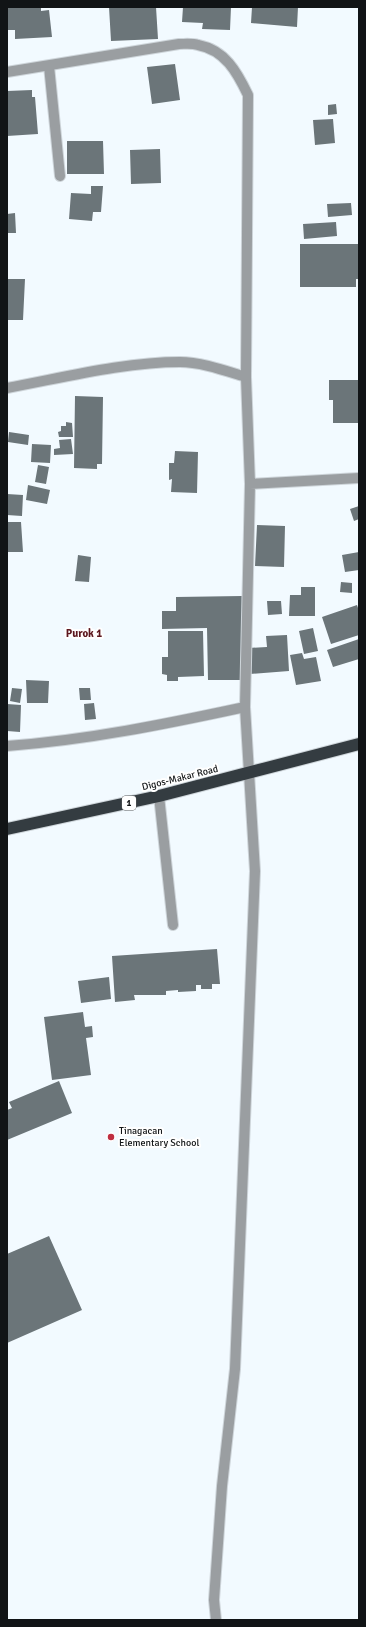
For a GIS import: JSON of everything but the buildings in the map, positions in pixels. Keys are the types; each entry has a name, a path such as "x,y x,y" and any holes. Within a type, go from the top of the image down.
{"highway":[{"name":"Digos-Makar Road","path":"7,829 159,796 358,744"}],"street":[{"path":"7,72 179,44 198,44 223,56 237,73 248,95 246,377 250,484 245,707 255,879 235,1369 222,1486 214,1600 215,1618"},
{"path":"49,66 60,176"},
{"path":"7,388 108,370 181,362 213,367 246,377"},
{"path":"250,484 359,478"},
{"path":"7,746 96,736 152,727 245,707"},
{"path":"159,796 173,925"}],"place":[{"name":"Tinagacan Elementary School","path":"111,1137"}],"district":[{"name":"Purok 1","path":"84,633"}]}
